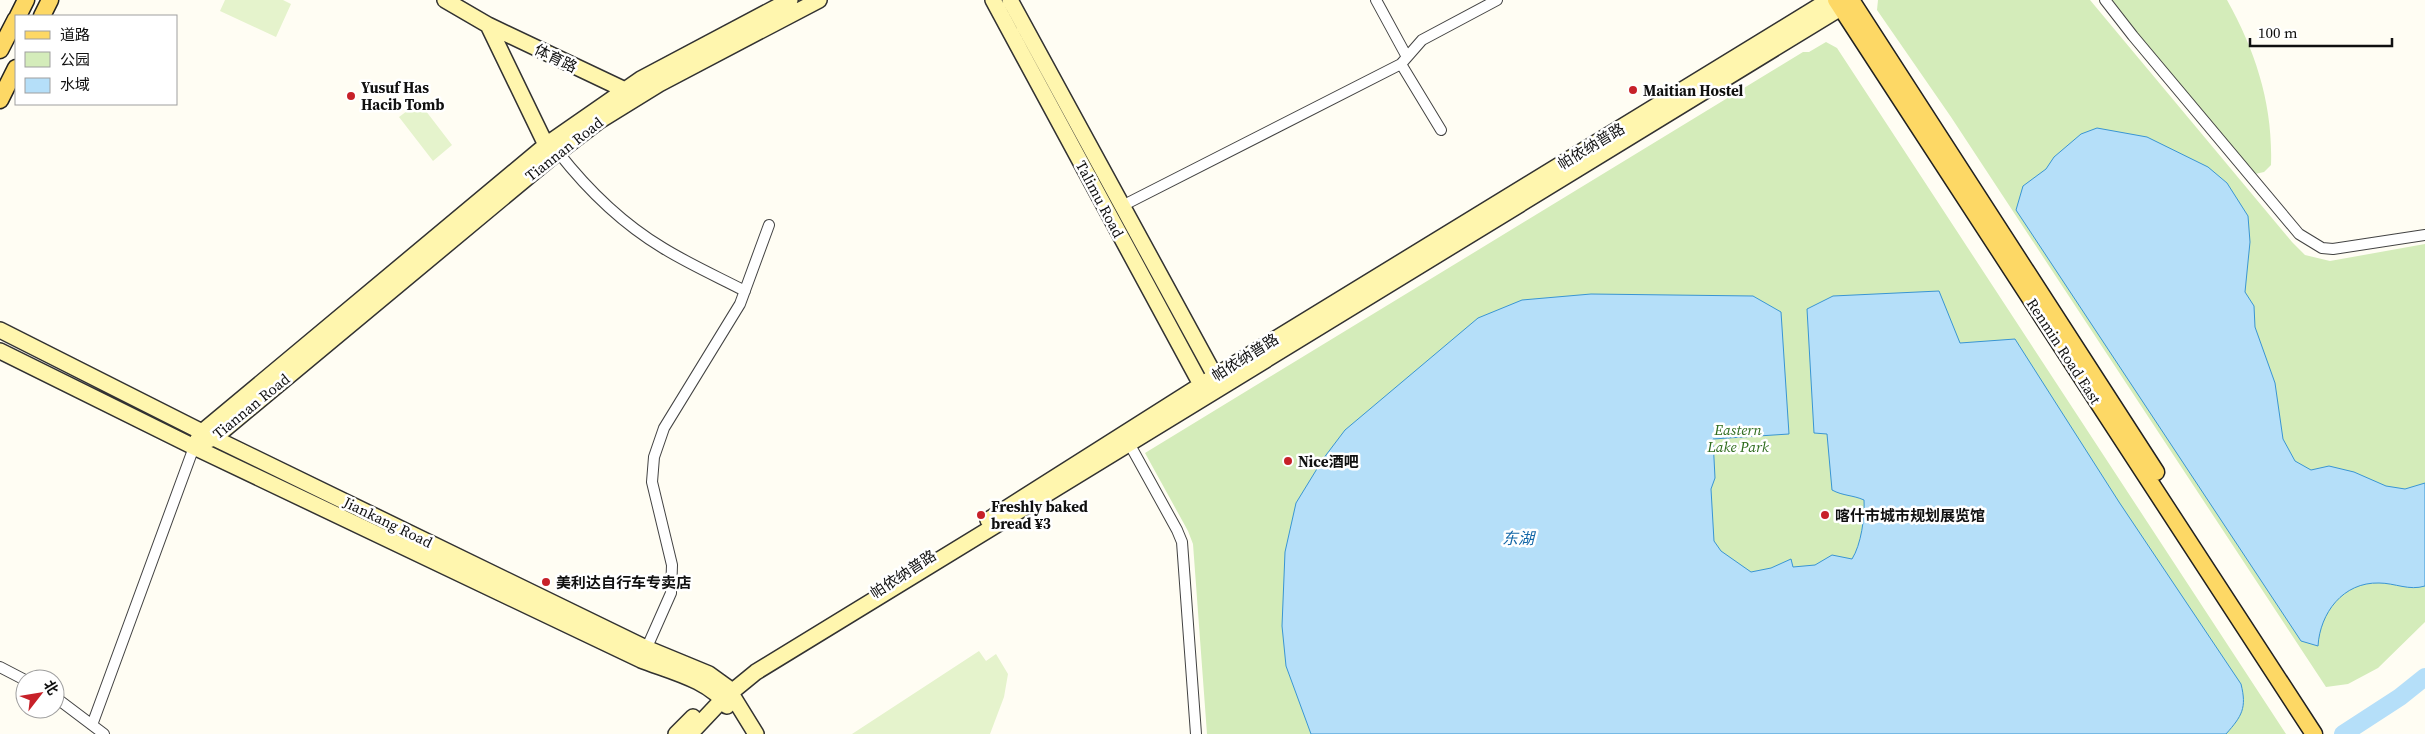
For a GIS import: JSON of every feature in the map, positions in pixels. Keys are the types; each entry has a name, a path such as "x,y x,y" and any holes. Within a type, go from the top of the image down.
{"main road":[{"path":"18,15 26,0"},
{"path":"42,15 50,0"},
{"name":"体育路","path":"445,0 488,25 625,90"},
{"name":"Tiannan Road","path":"194,446 552,148 625,90 641,79 790,0"},
{"name":"Tiannan Road","path":"552,148 659,84 819,0"},
{"name":"Talimu Road","path":"993,0 1205,391"},
{"name":"Talimu Road","path":"1010,0 1218,382"},
{"name":"帕依纳普路","path":"676,734 724,693 756,672 1130,445 1218,382 1843,1"},
{"name":"Renmin Road East","path":"1843,1 2296,698"},
{"path":"0,50 15,22"},
{"path":"488,25 552,148"},
{"path":"0,100 15,70"},
{"name":"Jiankang Road","path":"0,330 644,654"},
{"name":"Jiankang Road","path":"0,351 194,446 644,654 708,674 756,734"},
{"name":"帕依纳普路","path":"690,734 724,693 1205,391"},
{"name":"Jiankang Road","path":"724,693 744,734"},
{"path":"2296,698 2314,734"},
{"path":"2296,698 2325,734"}],"street":[{"path":"1376,0 1404,61 1441,130"},
{"path":"1122,206 1404,61 1422,40 1497,0"},
{"path":"2105,0 2133,36 2305,238 2322,248 2334,249 2425,235"},
{"path":"552,148 580,180 630,225 662,248 745,291"},
{"path":"644,654 671,593 672,565 652,482 654,457 664,428 740,304 769,225"},
{"path":"1130,445 1178,530 1182,542 1196,734"},
{"path":"92,725 194,446"},
{"path":"0,667 15,675"},
{"path":"65,705 104,734"}],"green space":[{"path":"225,0 283,0 291,4 276,37 220,11"},
{"path":"1878,0 2090,0 2292,242 2305,255 2330,261 2425,244 2425,622 2378,668 2348,684 2326,687 1951,117 1877,10"},
{"path":"2109,0 2227,0 2254,59 2266,100 2271,143 2271,165 2264,172 2255,174"},
{"name":"东湖","path":"1826,42 1837,48 2286,734 1207,734 1193,544 1188,531 1145,453 1803,52 1809,52"},
{"path":"419,102 452,145 433,161 399,117"},
{"path":"979,651 986,661 996,654 1008,674 1004,697 990,734 852,734"}],"water":[{"path":"2097,128 2147,137 2208,167 2227,183 2248,216 2250,242 2245,292 2254,306 2255,327 2275,383 2283,439 2295,461 2311,470 2329,466 2354,472 2386,486 2405,489 2425,483 2425,586 2413,588 2379,583 2366,584 2355,588 2344,594 2329,611 2323,622 2318,646 2301,641 2016,210 2023,186 2046,169 2054,157 2081,134"},
{"name":"东湖","path":"1939,291 1960,343 2015,339 2119,502 2241,684 2243,692 2242,711 2226,734 1311,734 1286,666 1282,626 1285,552 1296,503 1323,459 1345,430 1478,318 1522,300 1591,294 1753,296 1781,312 1789,434 1713,439 1715,478 1711,489 1714,541 1721,551 1751,572 1771,568 1791,559 1793,567 1815,565 1832,555 1852,559 1862,531 1864,500 1832,490 1827,434 1814,433 1807,309 1833,296"}],"waterway":[{"path":"2343,734 2400,697 2425,677"}],"place":[{"name":"Maitian Hostel","path":"1633,90"},
{"name":"Yusuf Has Hacib Tomb","path":"351,96"},
{"name":"Nice酒吧","path":"1288,461"},
{"name":"Freshly baked bread ¥3","path":"981,515"},
{"name":"喀什市城市规划展览馆","path":"1825,515"},
{"name":"美利达自行车专卖店","path":"546,582"}],"park label":[{"name":"Eastern Lake Park","path":"1738,438"}]}
